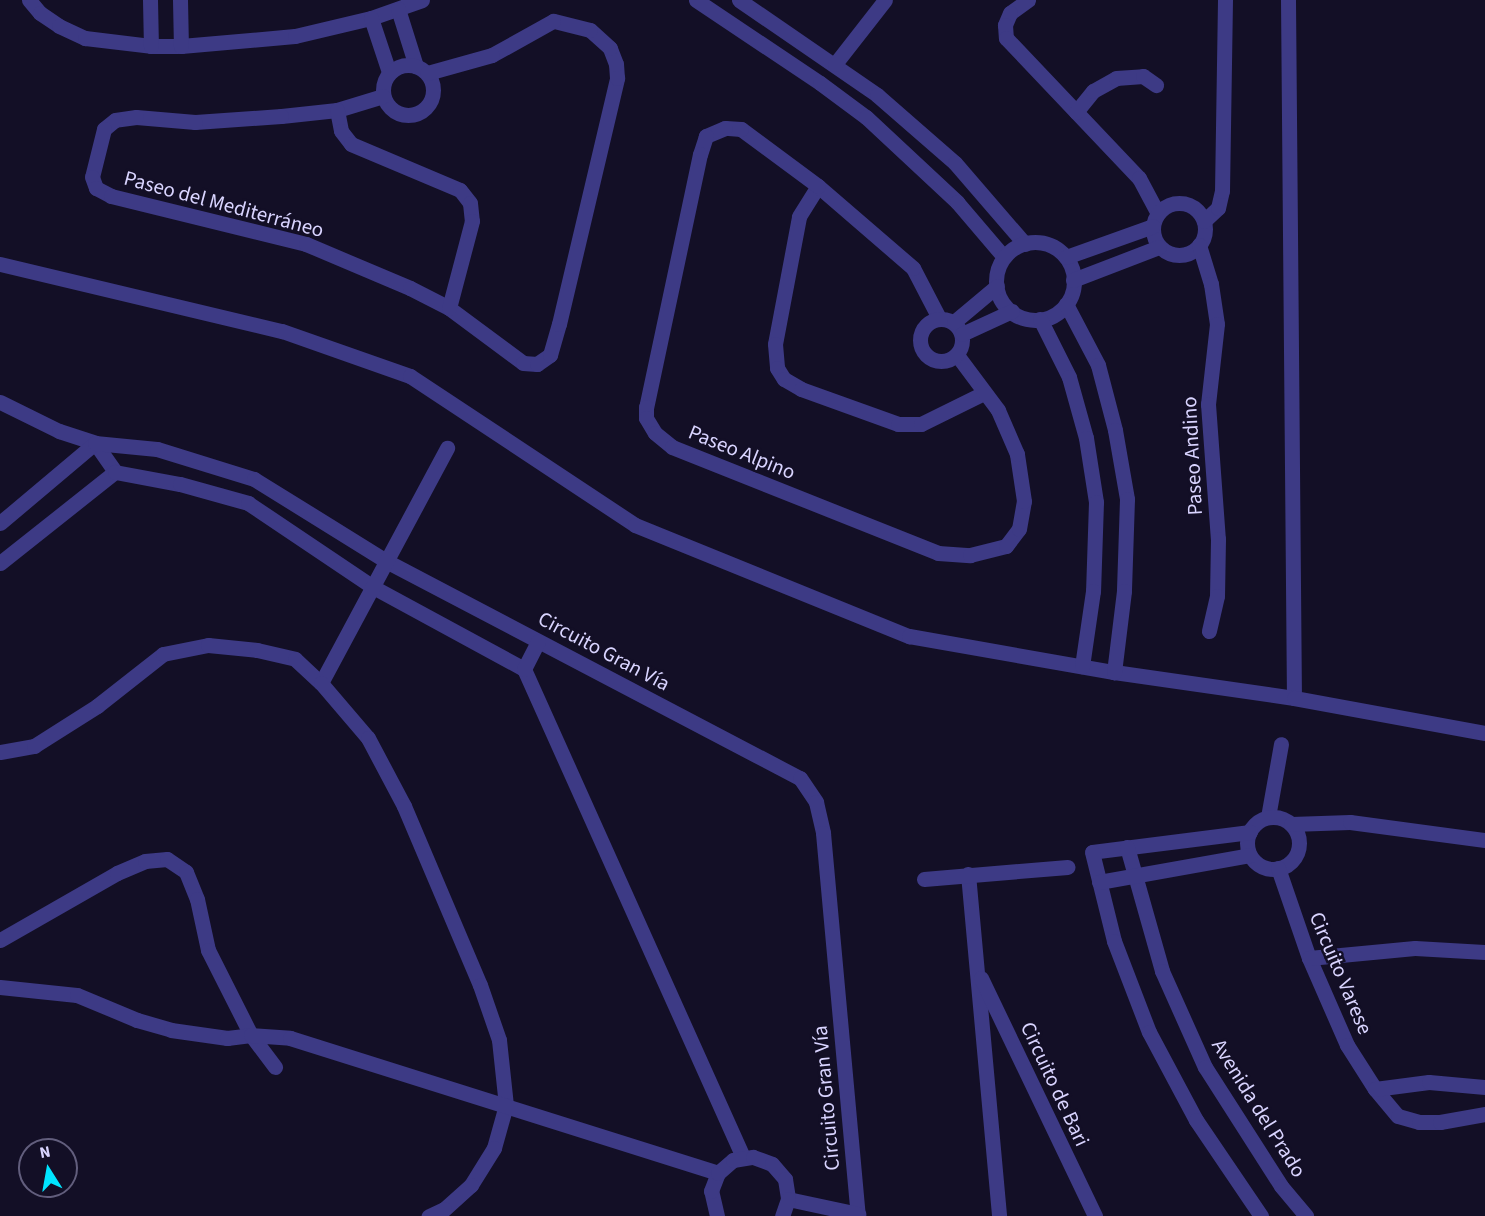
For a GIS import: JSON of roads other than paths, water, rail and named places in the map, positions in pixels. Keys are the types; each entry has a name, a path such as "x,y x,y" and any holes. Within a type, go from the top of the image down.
{"street":[{"path":"29,0 40,13 59,26 86,38 151,46 181,46 295,36 371,18 422,0"},
{"path":"150,0 151,46"},
{"path":"180,0 181,46"},
{"path":"696,0 820,83 866,117 957,202 1004,257"},
{"path":"739,0 877,95 955,163 1025,243"},
{"path":"835,64 885,0"},
{"path":"1028,0 1010,13 1005,25 1006,38 1139,178 1155,219 1154,239 1159,247 1175,255 1184,254 1199,244"},
{"name":"Paseo Andino","path":"1209,631 1217,596 1218,539 1208,404 1217,324 1211,284 1199,244 1203,237 1204,221 1218,208 1222,190 1225,0"},
{"path":"1288,0 1294,698"},
{"path":"371,18 390,72 382,87 383,96 392,109 399,113 416,114 429,104 433,88 421,69 398,9"},
{"name":"Paseo del Mediterráneo","path":"383,96 337,110 195,122 136,117 115,120 104,129 92,177 96,188 111,196 306,244 410,288 449,308 522,363 537,364 550,355 559,324 617,78 616,64 610,48 590,30 553,21 492,55 421,69 397,66 390,72"},
{"path":"1076,112 1094,91 1116,78 1143,76 1156,85"},
{"path":"337,110 341,131 351,144 460,190 470,203 472,221 449,308"},
{"name":"Paseo Alpino","path":"952,325 913,268 818,186 741,129 725,128 706,136 646,407 646,418 655,433 672,447 938,553 970,555 1006,546 1019,529 1024,501 1017,454 998,410 957,355"},
{"path":"818,186 799,217 775,344 777,368 784,379 801,389 898,424 921,423 984,393"},
{"path":"1066,257 1155,219 1164,207 1180,203 1195,208 1204,221"},
{"path":"1040,242 1050,245 1066,257 1073,279 1071,295 1066,304 1050,316 1040,319 1030,319 1012,311 1004,304 997,286 996,276 1004,257 1025,243 1040,242"},
{"path":"1073,279 1159,247"},
{"path":"0,264 282,331 410,376 635,525 909,636 1114,672 1294,698 1485,733"},
{"path":"952,325 997,286"},
{"path":"1066,304 1098,365 1115,430 1126,499 1124,591 1114,672"},
{"path":"952,325 963,342 957,355 950,359 936,360 924,352 921,345 922,331 926,325 952,325 1012,311"},
{"path":"1040,319 1069,377 1086,438 1096,502 1093,591 1082,666"},
{"name":"Circuito Gran Vía","path":"0,402 59,431 95,443 157,449 254,479 388,562 800,778 816,802 823,833 858,1215"},
{"path":"0,523 95,443 115,472 180,484 248,503 373,587 524,669 743,1157"},
{"path":"321,683 388,562 447,448"},
{"path":"0,563 115,472"},
{"path":"524,669 538,641"},
{"path":"0,752 34,746 97,706 163,654 208,645 257,650 294,659 321,683 368,738 404,806 480,985 499,1040 506,1105 494,1148 471,1185 444,1209 429,1216"},
{"path":"1268,817 1281,744"},
{"path":"1291,824 1299,838 1297,854 1292,861 1278,868 1262,866 1250,855 1248,848 1250,832 1261,820 1268,817 1276,817 1291,824 1350,822 1485,840"},
{"path":"1250,832 1092,852 1114,941 1149,1032 1196,1120 1261,1216"},
{"name":"Avenida del Prado","path":"1127,847 1162,971 1205,1067 1281,1186 1306,1216"},
{"path":"1099,882 1250,855"},
{"path":"0,940 117,873 145,861 167,859 186,872 197,899 208,950 251,1035 275,1067"},
{"path":"924,879 1067,867"},
{"name":"Circuito Varese","path":"1278,868 1309,958 1347,1045 1375,1089 1398,1116 1419,1122 1440,1122 1485,1114"},
{"name":"Circuito de Bari","path":"968,874 999,1216"},
{"path":"1309,958 1415,948 1485,952"},
{"name":"Circuito de Bari","path":"976,970 1095,1216"},
{"path":"0,987 77,995 137,1020 171,1030 226,1038 251,1035 290,1038 718,1173"},
{"path":"1375,1089 1429,1082 1485,1087"},
{"path":"713,1214 711,1191 718,1173 733,1160 743,1157 763,1159 779,1170 788,1189 788,1199 782,1216"},
{"path":"788,1199 858,1215"}]}
